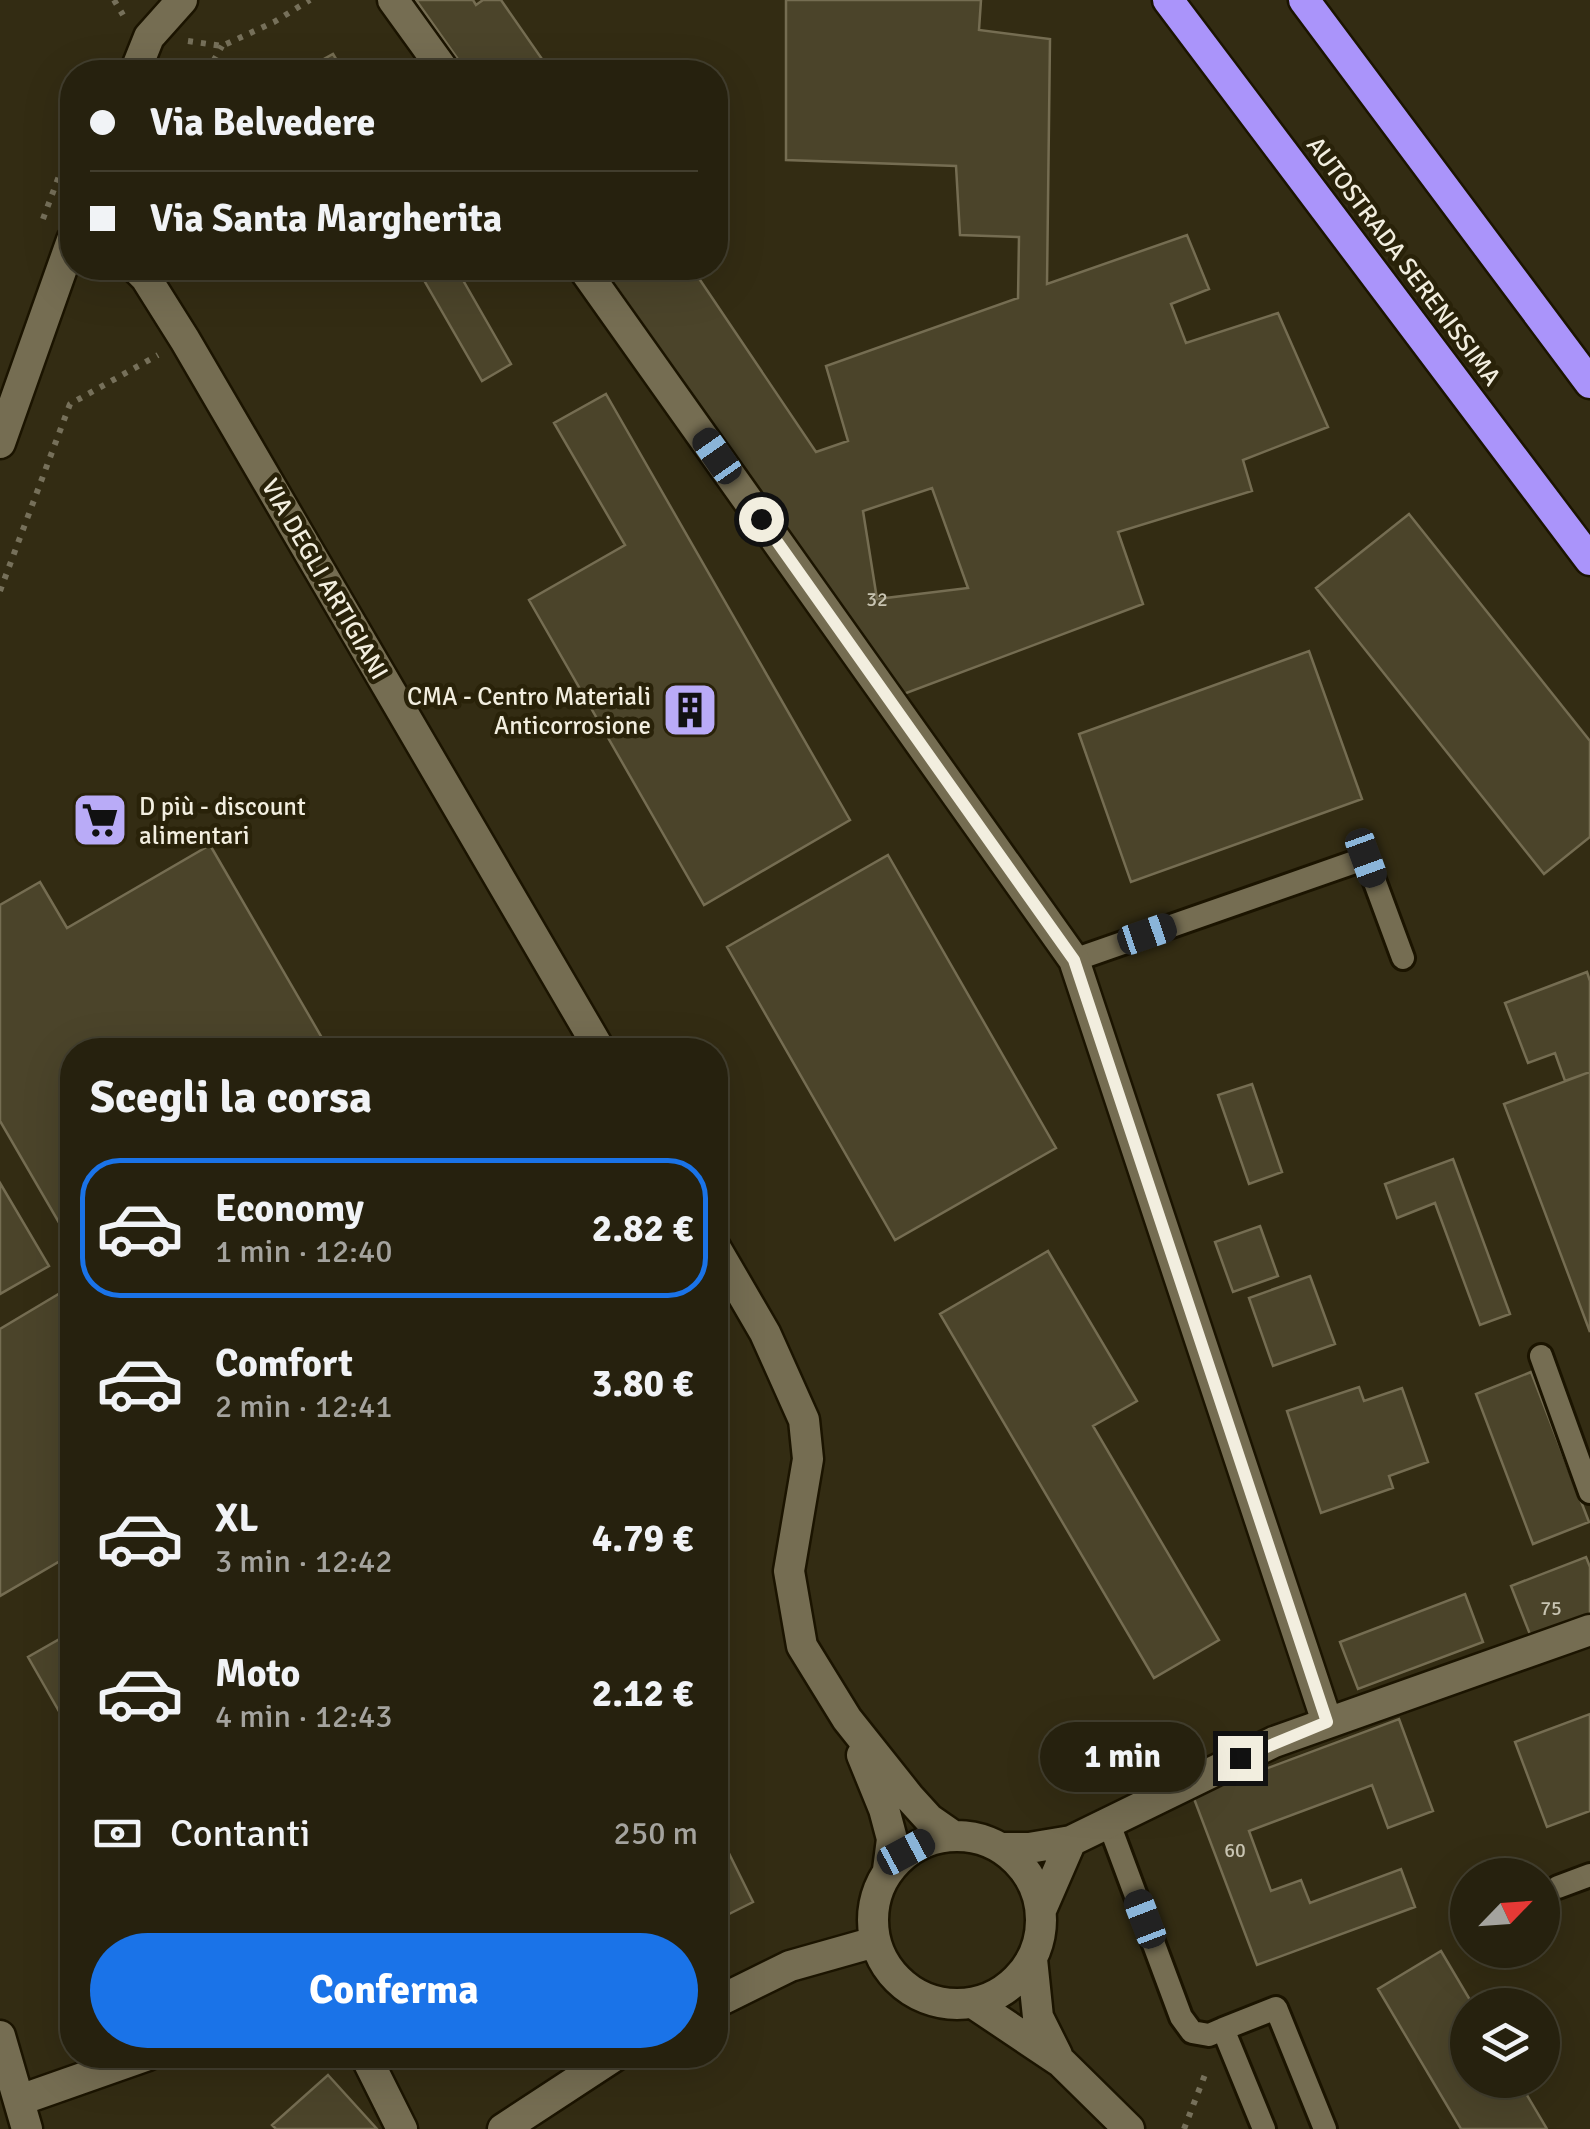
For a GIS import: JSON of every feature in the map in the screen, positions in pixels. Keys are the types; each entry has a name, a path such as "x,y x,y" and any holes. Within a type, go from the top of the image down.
{"highway":[{"name":"AUTOSTRADA SERENISSIMA","path":"1168,0 1590,560"},
{"path":"1304,0 1590,383"}],"street":[{"path":"140,60 149,36 182,0"},
{"path":"393,0 436,60"},
{"path":"0,443 60,274"},
{"name":"VIA DEGLI ARTIGIANI","path":"147,280 593,1038"},
{"path":"592,280 1074,960 1327,1722"},
{"path":"728,1269 765,1333 804,1420 808,1460 789,1572 802,1646 847,1720 910,1798 952,1835"},
{"path":"1001,1848 1071,1841 1274,1742 1590,1630"},
{"path":"847,1720 884,1809 892,1839 888,1870"},
{"path":"952,1835 978,1838 1001,1848 1020,1864 1034,1885 1041,1910 1040,1935 1032,1958 1018,1979 997,1994 973,2003 948,2004 924,1998 902,1984 886,1966 875,1942 872,1918 877,1892 888,1870 906,1852 928,1840 952,1835"},
{"path":"1041,1910 1071,1841"},
{"path":"728,1997 790,1966 875,1942"},
{"path":"1032,1958 1038,2017 1061,2062"},
{"path":"973,2003 1025,2034 1061,2062 1129,2129"},
{"path":"0,2036 24,2115 121,2068"},
{"path":"371,2068 402,2129"},
{"path":"503,2129 596,2068"}],"lane":[{"path":"1074,960 1366,858 1403,958"},
{"path":"1540,1356 1590,1492"},
{"path":"1108,1821 1181,2017 1192,2032 1209,2035 1276,2008 1325,2129"},
{"path":"1560,1886 1590,1875"},
{"path":"1223,2029 1264,2129"}],"path":[{"path":"114,0 121,13 149,36 222,46 310,0"},
{"path":"214,60 222,46"},
{"path":"0,590 70,404 185,340"},
{"path":"1184,2129 1223,2029"}],"building":[{"path":"416,0 473,0 476,5 483,0 501,0 543,60 458,60"},
{"path":"786,0 981,0 979,30 1050,39 1047,284 1187,235 1209,289 1171,304 1186,343 1278,313 1328,427 1243,460 1252,491 1118,532 1143,604 901,695 611,280 700,280 816,452 848,441 826,366 1018,298 1019,237 960,235 956,166 786,160","holes":["932,488 968,588 877,599 863,511"]},
{"path":"424,280 463,280 511,364 482,381"},
{"name":"CMA - Centro Materiali Anticorrosione","path":"606,394 850,820 704,905 529,600 625,545 554,423"},
{"path":"1409,514 1590,741 1590,837 1544,874 1316,588"},
{"path":"1309,651 1362,799 1131,882 1079,734"},
{"path":"210,845 322,1038 60,1038 60,1224 0,1121 0,905 40,882 67,928"},
{"path":"888,855 1056,1148 895,1240 727,947"},
{"path":"1587,972 1590,1072 1565,1081 1555,1053 1528,1063 1505,1003"},
{"path":"1590,1072 1590,1332 1504,1104"},
{"path":"1252,1084 1282,1172 1249,1184 1218,1095"},
{"path":"1453,1159 1510,1314 1480,1325 1435,1203 1397,1218 1385,1184"},
{"path":"0,1183 49,1266 0,1294"},
{"path":"1260,1226 1278,1276 1233,1292 1215,1242"},
{"path":"1048,1251 1137,1401 1093,1426 1219,1640 1154,1678 940,1314"},
{"path":"1310,1276 1335,1344 1273,1366 1249,1298"},
{"path":"60,1293 60,1561 0,1596 0,1329"},
{"path":"1531,1372 1589,1522 1533,1544 1476,1394"},
{"path":"1359,1387 1364,1401 1402,1388 1428,1462 1389,1476 1393,1488 1321,1513 1287,1411"},
{"path":"1586,1557 1590,1567 1590,1614 1531,1637 1511,1586"},
{"path":"1465,1594 1483,1642 1358,1689 1340,1642"},
{"path":"60,1639 60,1713 28,1657"},
{"path":"1590,1714 1590,1811 1547,1827 1515,1742"},
{"path":"1399,1719 1433,1811 1388,1828 1372,1785 1249,1831 1271,1891 1301,1880 1310,1903 1401,1869 1415,1907 1257,1965 1193,1796"},
{"path":"728,1851 753,1902 728,1914"},
{"path":"1441,1951 1463,1988 1450,1988 1450,2098 1529,2098 1547,2129 1461,2129 1378,1989"},
{"path":"328,2075 377,2129 276,2129 272,2125"}],"place":[{"name":"CMA - Centro Materiali Anticorrosione","path":"690,710"},
{"name":"D più - discount alimentari","path":"100,820"}],"route":[{"path":"761,519 1074,960 1327,1722 1240,1758"}]}
